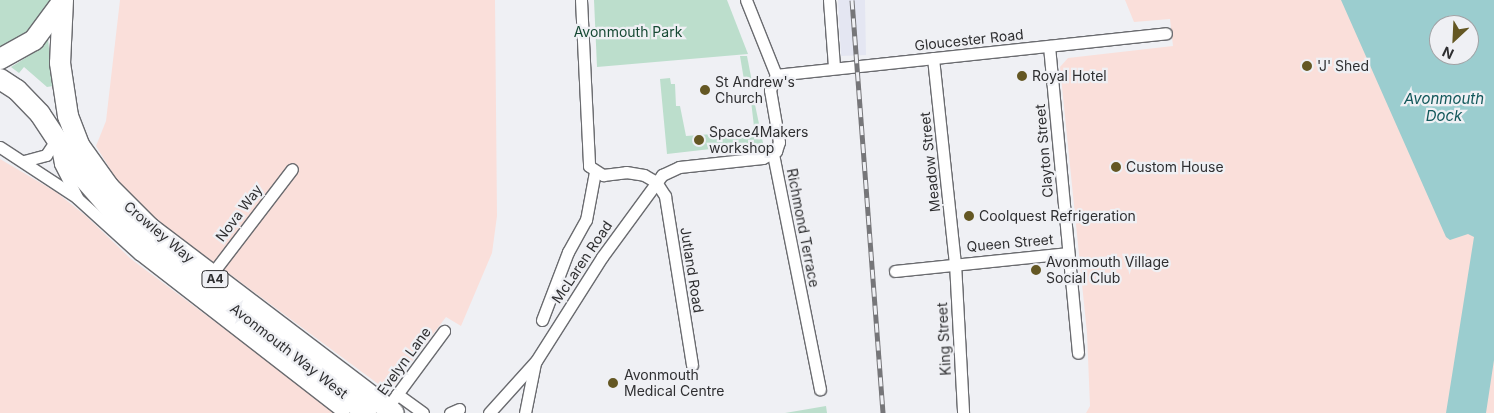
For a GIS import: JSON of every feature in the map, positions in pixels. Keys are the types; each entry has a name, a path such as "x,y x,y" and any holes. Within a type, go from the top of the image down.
{"highway":[{"path":"0,59 34,40 63,0"},
{"name":"Crowley Way","path":"63,0 62,89 68,116 79,145 127,207 211,275 393,405"},
{"name":"Crowley Way","path":"0,79 17,90 40,114 56,140 99,198 129,230 368,413"}],"street":[{"path":"581,0 587,159 595,172 603,175 635,172 656,182"},
{"path":"746,0 776,75"},
{"path":"829,0 834,67"},
{"name":"Gloucester Road","path":"776,75 834,67 1049,46 1166,32"},
{"name":"Clayton Street","path":"1049,46 1078,354"},
{"name":"Meadow Street","path":"933,58 955,263"},
{"name":"Richmond Terrace","path":"776,75 770,90 779,142 773,154 820,389"},
{"path":"24,161 46,156 56,140"},
{"name":"Avonmouth Way West","path":"56,140 60,164 77,198"},
{"name":"Avonmouth Way West","path":"0,147 24,161 77,198 139,254 344,413"},
{"name":"McLaren Road","path":"490,413 536,361 602,257 656,182 672,169 763,158 773,154"},
{"name":"Nova Way","path":"211,275 292,169"},
{"path":"542,320 568,252 586,220 595,172"},
{"name":"Jutland Road","path":"656,182 665,196 692,364"},
{"name":"Queen Street","path":"895,271 1068,252"},
{"name":"King Street","path":"955,263 963,413"},
{"name":"Evelyn Lane","path":"393,405 444,331"},
{"name":"McLaren Road","path":"525,413 536,361"},
{"path":"393,405 424,413"}],"shaded area":[{"path":"120,0 495,0 497,216 492,253 461,326 446,317 389,392 146,212 115,177 96,146 106,121"},
{"path":"838,0 865,0 866,55 841,56"},
{"path":"1125,0 1494,0 1494,413 1086,413 1090,406 1087,333 1060,67 1068,58 1173,46 1170,19 1134,22"},
{"path":"0,159 56,192 86,216 131,259 337,413 0,413"}],"green space":[{"path":"0,0 50,0 28,33 0,48"},
{"name":"Avonmouth Park","path":"594,0 727,0 748,54 597,67"},
{"path":"48,39 53,86 47,87 24,67 19,73 11,67 38,50"},
{"path":"740,56 747,56 753,87 745,86"},
{"path":"670,78 671,84 675,84 676,106 680,106 686,136 713,134 716,139 755,135 751,101 748,99 753,95 763,143 667,154 660,79"},
{"path":"826,406 827,413 785,413"}],"water":[{"name":"Avonmouth Dock","path":"1341,0 1494,0 1494,360 1486,413 1446,413 1474,237 1468,234 1450,240 1446,237"}],"railway":[{"path":"852,0 883,413"}],"place":[{"name":"'J' Shed","path":"1307,66"},
{"name":"Royal Hotel","path":"1022,76"},
{"name":"St Andrew's Church","path":"705,90"},
{"name":"Space4Makers workshop","path":"699,140"},
{"name":"Custom House","path":"1116,167"},
{"name":"Coolquest Refrigeration","path":"969,216"},
{"name":"Avonmouth Village Social Club","path":"1036,270"},
{"name":"Avonmouth Medical Centre","path":"613,383"}]}
